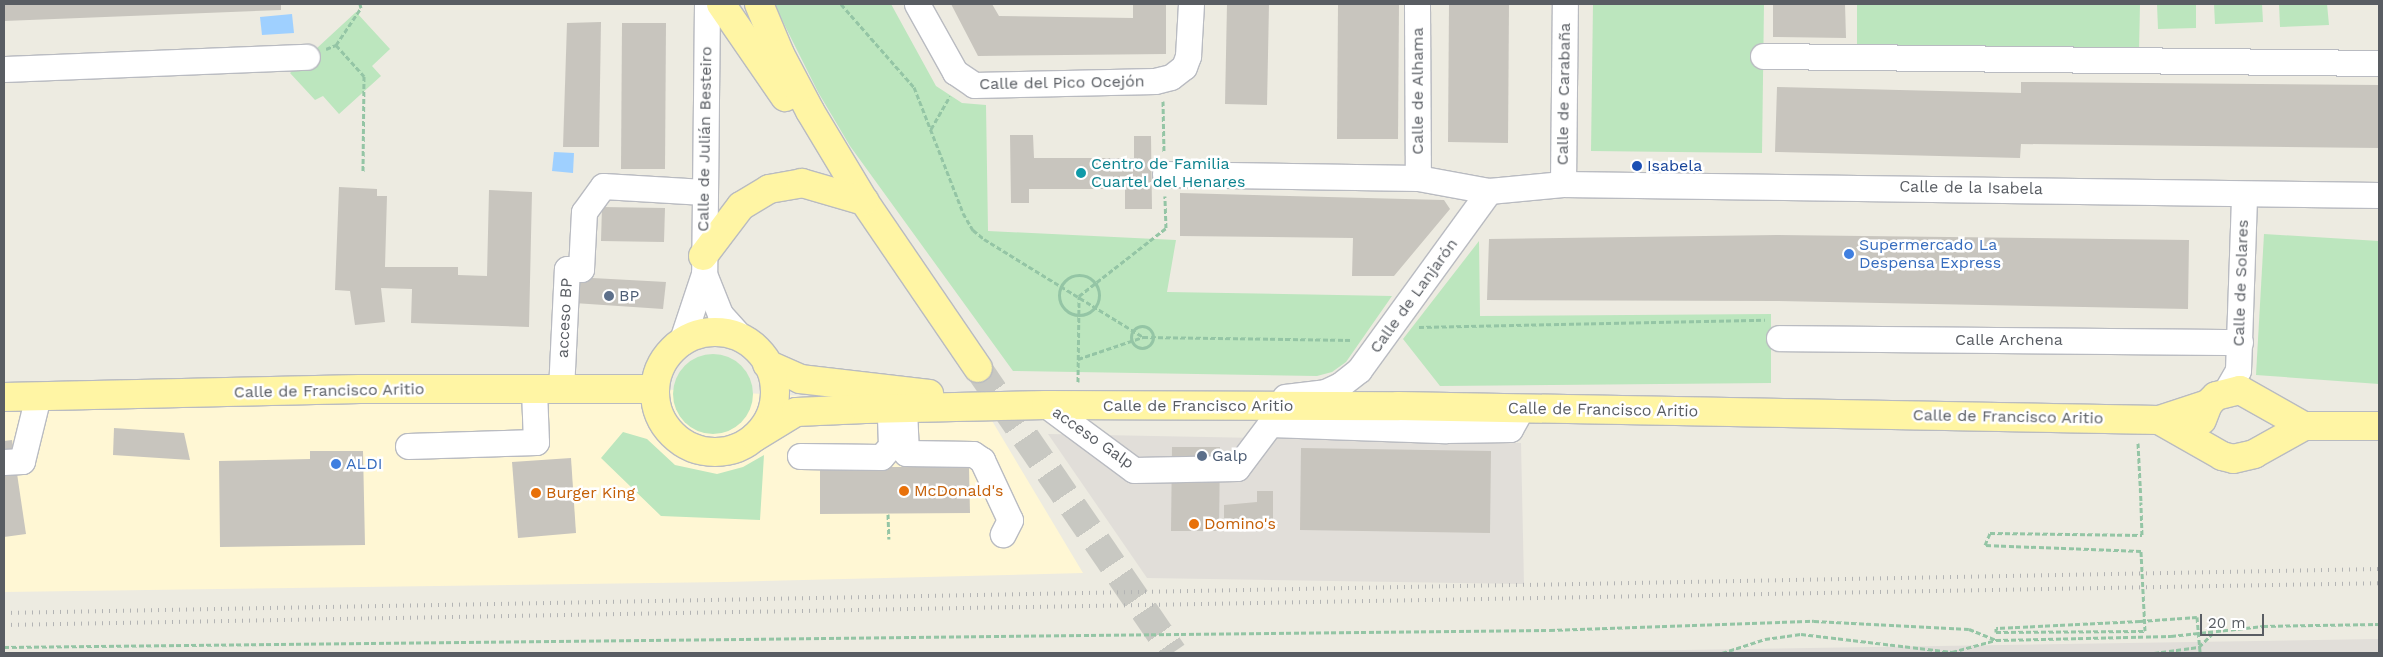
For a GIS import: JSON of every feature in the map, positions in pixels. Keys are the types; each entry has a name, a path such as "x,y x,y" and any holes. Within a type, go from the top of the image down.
{"main road":[{"path":"720,4 832,166 864,201"},
{"path":"759,4 789,74 864,201 978,368"},
{"path":"704,265 741,206 769,189 802,183 864,201"},
{"path":"705,331 741,337 767,364 774,382 774,402 767,421 755,437 735,449 712,452 689,447 670,433 662,419 654,389 659,368 671,350 705,331"},
{"name":"Calle de Francisco Aritio","path":"767,364 800,379 817,382 1046,405"},
{"name":"Calle de Francisco Aritio","path":"4,397 360,389 654,389"},
{"path":"2236,392 2304,426"},
{"path":"2236,392 2270,427 2262,447"},
{"path":"2213,450 2202,433 2203,413 2236,392"},
{"name":"Calle de Francisco Aritio","path":"755,437 796,412 1046,405 1310,416 1522,409 2149,419 2236,392"},
{"name":"Calle de Francisco Aritio","path":"2149,419 2227,458 2244,458 2304,426 2379,426"}],"street":[{"name":"Calle de Julián Besteiro","path":"681,343 704,265 707,4"},
{"name":"Calle del Pico Ocejón","path":"917,4 961,78 974,85 1163,80 1184,67 1188,56 1191,4"},
{"name":"Calle de Alhama","path":"1417,4 1418,178"},
{"name":"Calle de Carabaña","path":"1563,184 1565,4"},
{"path":"1763,56 2379,63"},
{"path":"4,68 307,57"},
{"path":"1165,174 1418,178 1489,191 1563,184"},
{"name":"Calle de la Isabela","path":"1563,184 1860,186 2244,195 2379,195"},
{"name":"acceso BP","path":"561,390 567,269 581,269 584,212 603,186 704,192"},
{"name":"Calle de Lanjarón","path":"1268,413 1294,394 1325,392 1340,385 1359,370 1388,334 1489,191"},
{"name":"Calle de Solares","path":"2236,392 2240,342 2244,195"},
{"name":"Calle de Julián Besteiro","path":"704,265 720,314 741,337"},
{"name":"Calle Archena","path":"1779,338 2240,342"},
{"path":"408,446 536,442 534,390"},
{"path":"4,462 22,461 38,396"},
{"name":"acceso Galp","path":"1046,405 1134,470 1237,468 1268,413"},
{"path":"800,456 881,457 890,446 897,409"},
{"path":"897,409 906,453 974,454 982,460 1010,520 1003,534"}],"path":[{"path":"307,57 336,44 361,8 360,4"},
{"path":"841,4 914,87 962,213 973,230 1143,337"},
{"path":"336,44 364,76 363,173"},
{"path":"931,130 961,78"},
{"path":"1078,405 1079,296 1166,228 1163,80"},
{"path":"1080,274 1095,283 1099,298 1096,306 1078,315 1063,306 1059,294 1061,285 1068,277 1080,274"},
{"path":"1078,360 1143,337 1388,334 1780,320 1779,338"},
{"path":"1133,330 1146,326 1153,337"},
{"path":"1132,341 1133,330"},
{"path":"1132,341 1143,348 1150,345 1153,337"},
{"path":"2149,419 2141,502 2142,535 1990,533 1985,545 2141,551 2145,631 1996,632 1996,628 2140,621 2197,616 2200,653"},
{"path":"888,514 889,539"},
{"path":"4,647 1550,630 1814,621 1969,628 1996,640"},
{"path":"1722,653 1765,639 1801,634 1952,652 1996,640 2197,632 2263,626 2379,624"},
{"path":"2154,653 2199,647 2215,631"}],"shaded area":[{"path":"654,389 982,404 1083,573 726,582 4,592 4,399"},
{"path":"1048,434 1521,443 1524,584 1147,578"},
{"path":"2379,639 2379,653 1496,653"}],"green space":[{"path":"774,4 891,4 936,86 962,103 986,105 988,231 1176,240 1167,292 1392,296 1346,362 1332,372 1317,376 1013,371 850,146 818,92"},
{"path":"1593,4 1764,4 1762,153 1591,151"},
{"path":"1857,4 2140,4 2139,51 1857,49"},
{"path":"2157,4 2196,4 2196,28 2158,29"},
{"path":"2214,4 2262,4 2263,22 2215,24"},
{"path":"2279,4 2327,4 2329,25 2280,27"},
{"path":"356,12 390,49 372,66 381,76 339,114 323,96 315,100 290,73"},
{"path":"2264,234 2379,241 2379,384 2256,375"},
{"path":"1479,241 1480,316 1771,314 1771,383 1440,386 1403,339"},
{"path":"713,354 728,357 741,366 750,379 753,394 750,409 741,422 728,431 713,434 698,431 685,422 676,409 673,394 676,379 685,366 698,357"},
{"path":"623,432 647,439 675,465 717,474 743,467 764,455 760,520 661,516 601,458"}],"water":[{"path":"292,14 294,33 262,35 260,17"},
{"path":"554,152 574,153 573,173 552,171"}],"building":[{"path":"4,4 281,4 281,10 4,21"},
{"path":"951,4 992,4 999,16 1133,18 1133,4 1166,4 1166,54 978,56"},
{"path":"1227,4 1269,4 1267,105 1225,104"},
{"path":"1338,4 1399,4 1398,139 1337,139"},
{"path":"1449,4 1509,4 1508,143 1448,142"},
{"path":"1773,4 1845,4 1846,38 1773,37"},
{"path":"601,22 599,147 563,147 567,23"},
{"path":"622,23 666,23 665,169 621,169"},
{"path":"2021,82 2379,85 2379,148 2021,144 2020,158 1775,152 1777,87 2021,93"},
{"name":"Centro de Familia Cuartel del Henares","path":"1010,135 1033,135 1034,158 1134,158 1134,136 1151,136 1152,209 1125,209 1125,189 1029,189 1029,203 1011,203"},
{"path":"339,187 377,189 377,196 387,196 385,267 458,267 458,275 487,276 489,190 532,192 529,327 411,323 412,289 381,288 385,322 355,325 350,291 335,290"},
{"path":"1180,193 1444,200 1450,209 1394,276 1352,276 1353,238 1180,236"},
{"path":"602,207 665,208 664,242 601,241"},
{"path":"1777,235 2189,240 2188,309 1777,301 1487,300 1489,239"},
{"path":"574,277 666,282 663,309 574,303"},
{"path":"114,428 184,433 190,460 113,455"},
{"path":"12,440 26,534 4,537 4,441"},
{"path":"1172,447 1220,447 1219,531 1171,531"},
{"path":"1301,448 1491,451 1490,533 1300,530"},
{"path":"310,451 363,451 365,545 220,547 219,461 310,459"},
{"path":"571,458 576,533 518,538 512,462"},
{"path":"820,467 969,467 970,513 820,514"},
{"path":"1257,491 1273,491 1273,519 1224,521 1224,505 1257,502"}],"tunnel":[{"path":"978,368 1173,653"}],"railway":[{"path":"4,613 2379,569"},
{"path":"4,625 2379,583"}],"place":[{"name":"Isabela","path":"1637,166"},
{"name":"Centro de Familia Cuartel del Henares","path":"1081,173"},
{"name":"Supermercado La Despensa Express","path":"1849,254"},
{"name":"BP","path":"609,296"},
{"name":"Galp","path":"1202,456"},
{"name":"ALDI","path":"336,464"},
{"name":"McDonald's","path":"904,491"},
{"name":"Burger King","path":"536,493"},
{"name":"Domino's","path":"1194,524"}]}
